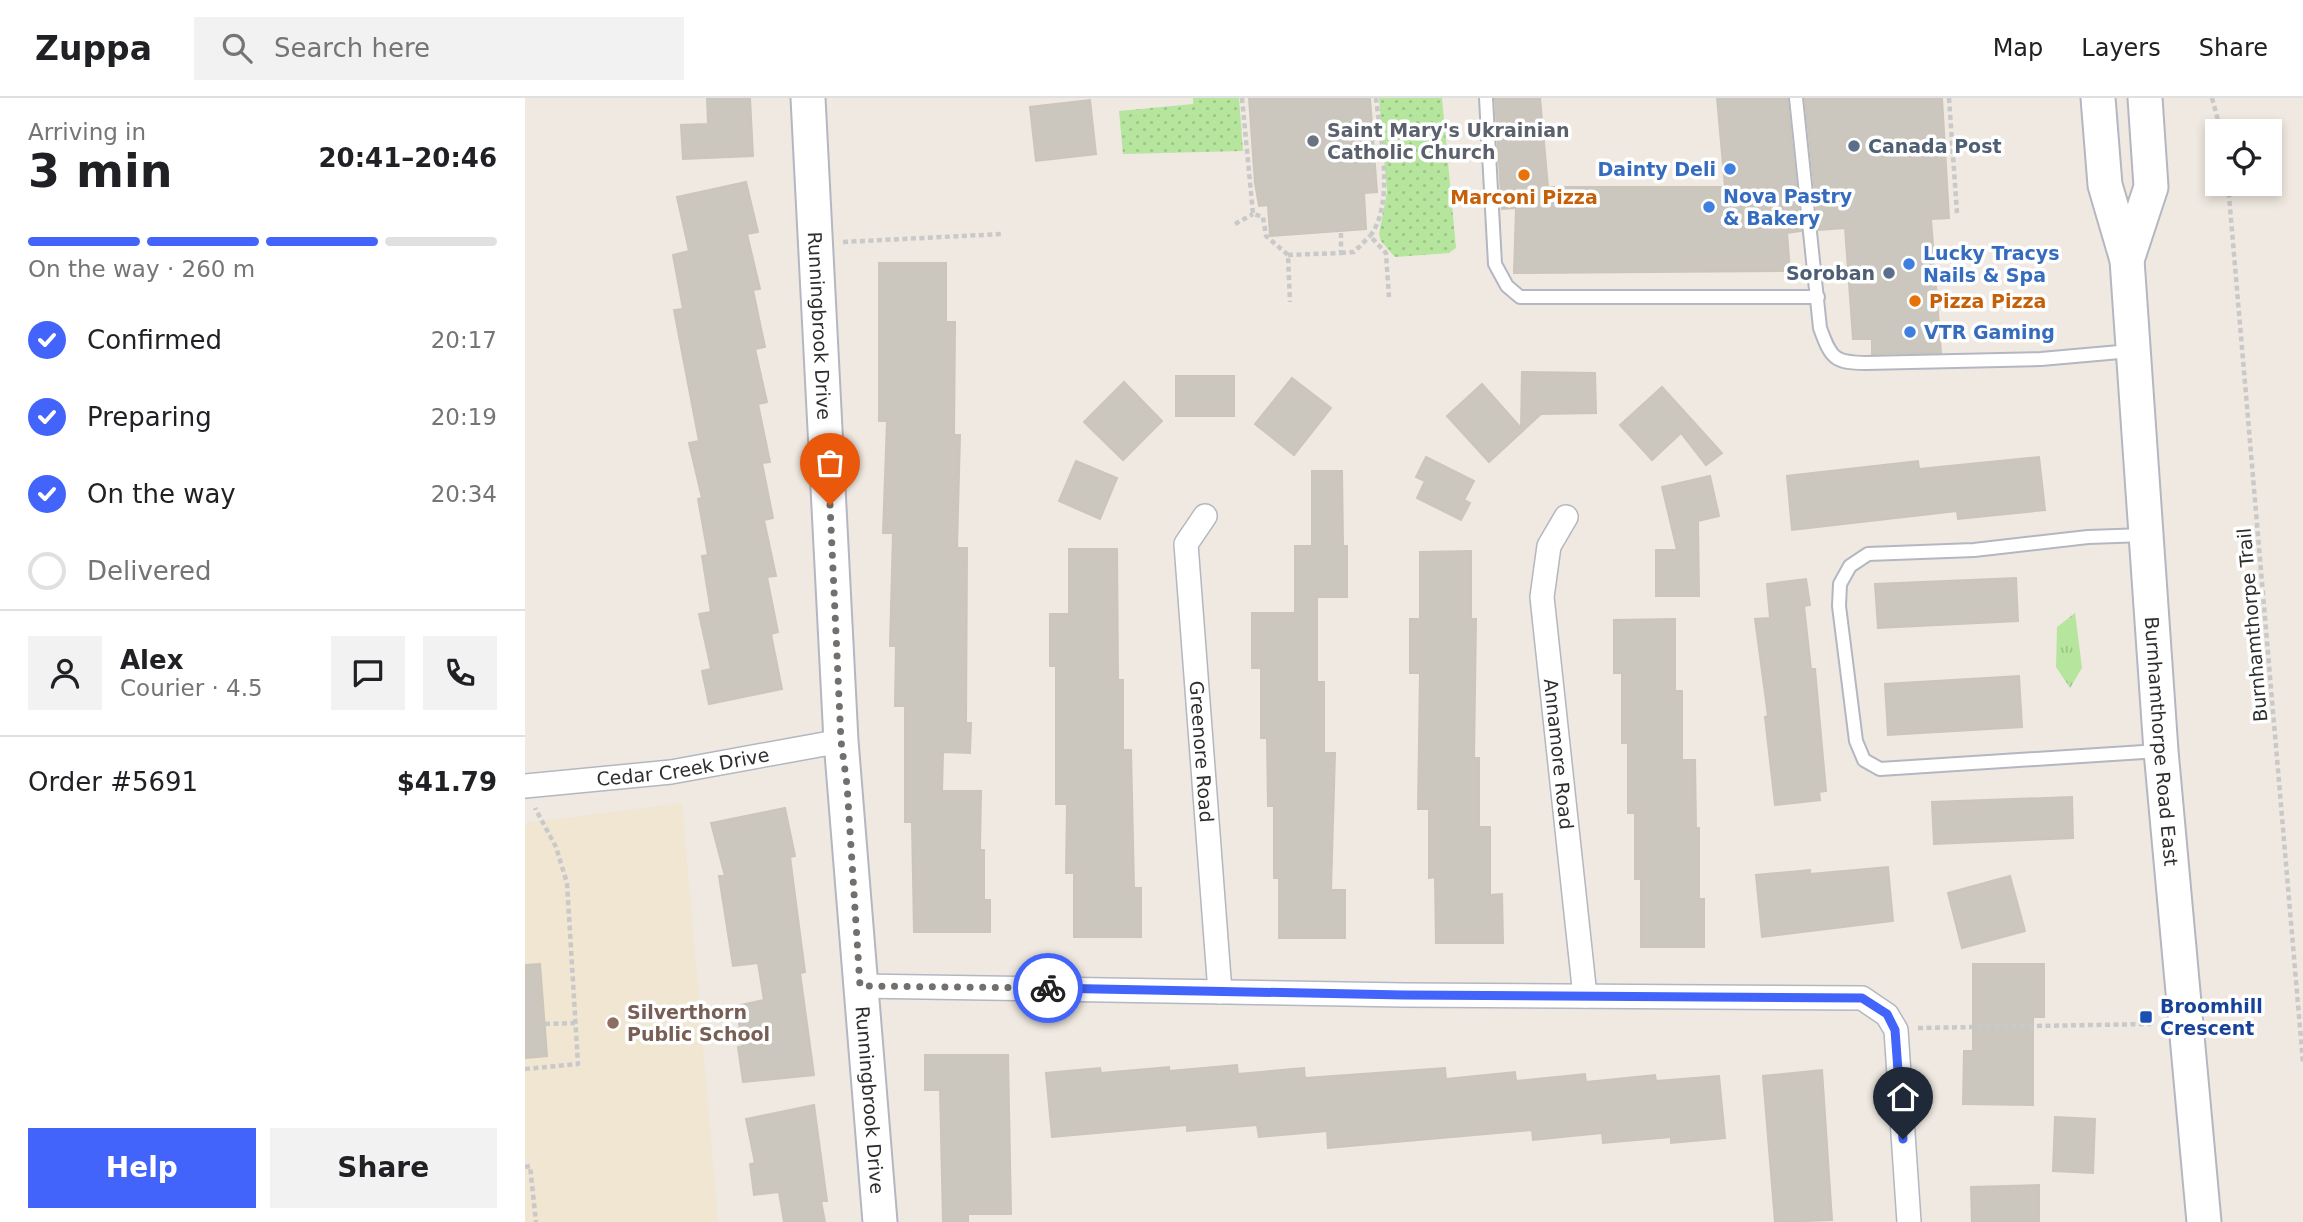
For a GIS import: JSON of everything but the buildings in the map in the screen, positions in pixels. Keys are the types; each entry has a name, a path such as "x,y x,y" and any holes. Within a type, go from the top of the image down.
{"main road":[{"name":"Runningbrook Drive","path":"808,98 841,741 847,785 860,986 880,1222"},
{"name":"Burnhamthorpe Road East","path":"2098,98 2105,185 2127,260 2161,751 2204,1222"},
{"name":"Burnhamthorpe Road East","path":"2127,260 2151,187 2145,98"}],"street":[{"name":"Greenore Road","path":"1205,516 1185,544 1220,992"},
{"name":"Annamore Road","path":"1566,517 1549,546 1542,597 1585,996"},
{"name":"Cedar Creek Drive","path":"527,792 671,772 841,741"},
{"path":"860,986 1862,998 1887,1014 1895,1030 1909,1222"}],"lane":[{"path":"1486,98 1495,264 1507,286 1520,297 1818,297"},
{"path":"1796,98 1820,328 1830,354 1844,363 2041,359 2133,351"},
{"path":"2145,535 2088,537 1974,550 1868,554 1850,566 1840,584 1839,607 1856,741 1864,760 1880,769 2161,751"}],"path":[{"path":"1242,98 1253,214"},
{"path":"1253,214 1263,218 1266,236 1288,255 1354,252 1376,229 1385,190 1376,98"},
{"path":"1949,98 1957,213"},
{"path":"2212,98 2218,119"},
{"name":"Burnhamthorpe Trail","path":"2229,196 2303,1063"},
{"path":"1235,224 1253,214"},
{"path":"1341,231 1341,253"},
{"path":"843,242 1002,234"},
{"path":"1370,236 1386,253 1388,297"},
{"path":"1288,255 1290,303"},
{"path":"525,1069 578,1064 567,883 556,847 527,792"},
{"path":"545,1024 575,1023"},
{"path":"1909,1030 2151,1024"},
{"path":"525,1167 530,1166 536,1222"}],"shaded area":[{"name":"Silverthorn Public School","path":"682,803 718,1222 525,1222 525,823"}],"green space":[{"path":"1193,98 1239,98 1243,151 1123,154 1119,111 1193,104"},
{"path":"1379,98 1442,98 1456,248 1449,253 1395,257 1381,241 1379,234 1387,192"},
{"path":"2075,613 2082,668 2070,688 2056,667 2057,627"}],"way so far":[{"path":"830,505 841,741 847,785 860,986 1048,988"}],"place":[{"name":"Saint Mary's Ukrainian Catholic Church","path":"1313,141"},
{"name":"Canada Post","path":"1854,146"},
{"name":"Dainty Deli","path":"1730,169"},
{"name":"Marconi Pizza","path":"1524,175"},
{"name":"Nova Pastry & Bakery","path":"1709,207"},
{"name":"Lucky Tracys Nails & Spa","path":"1909,264"},
{"name":"Soroban","path":"1889,273"},
{"name":"Pizza Pizza","path":"1915,301"},
{"name":"VTR Gaming","path":"1910,332"},
{"name":"Broomhill Crescent","path":"2146,1017"},
{"name":"Silverthorn Public School","path":"613,1023"}],"route":[{"path":"1048,988 1404,995 1862,998 1887,1014 1895,1030 1903,1139"}]}
